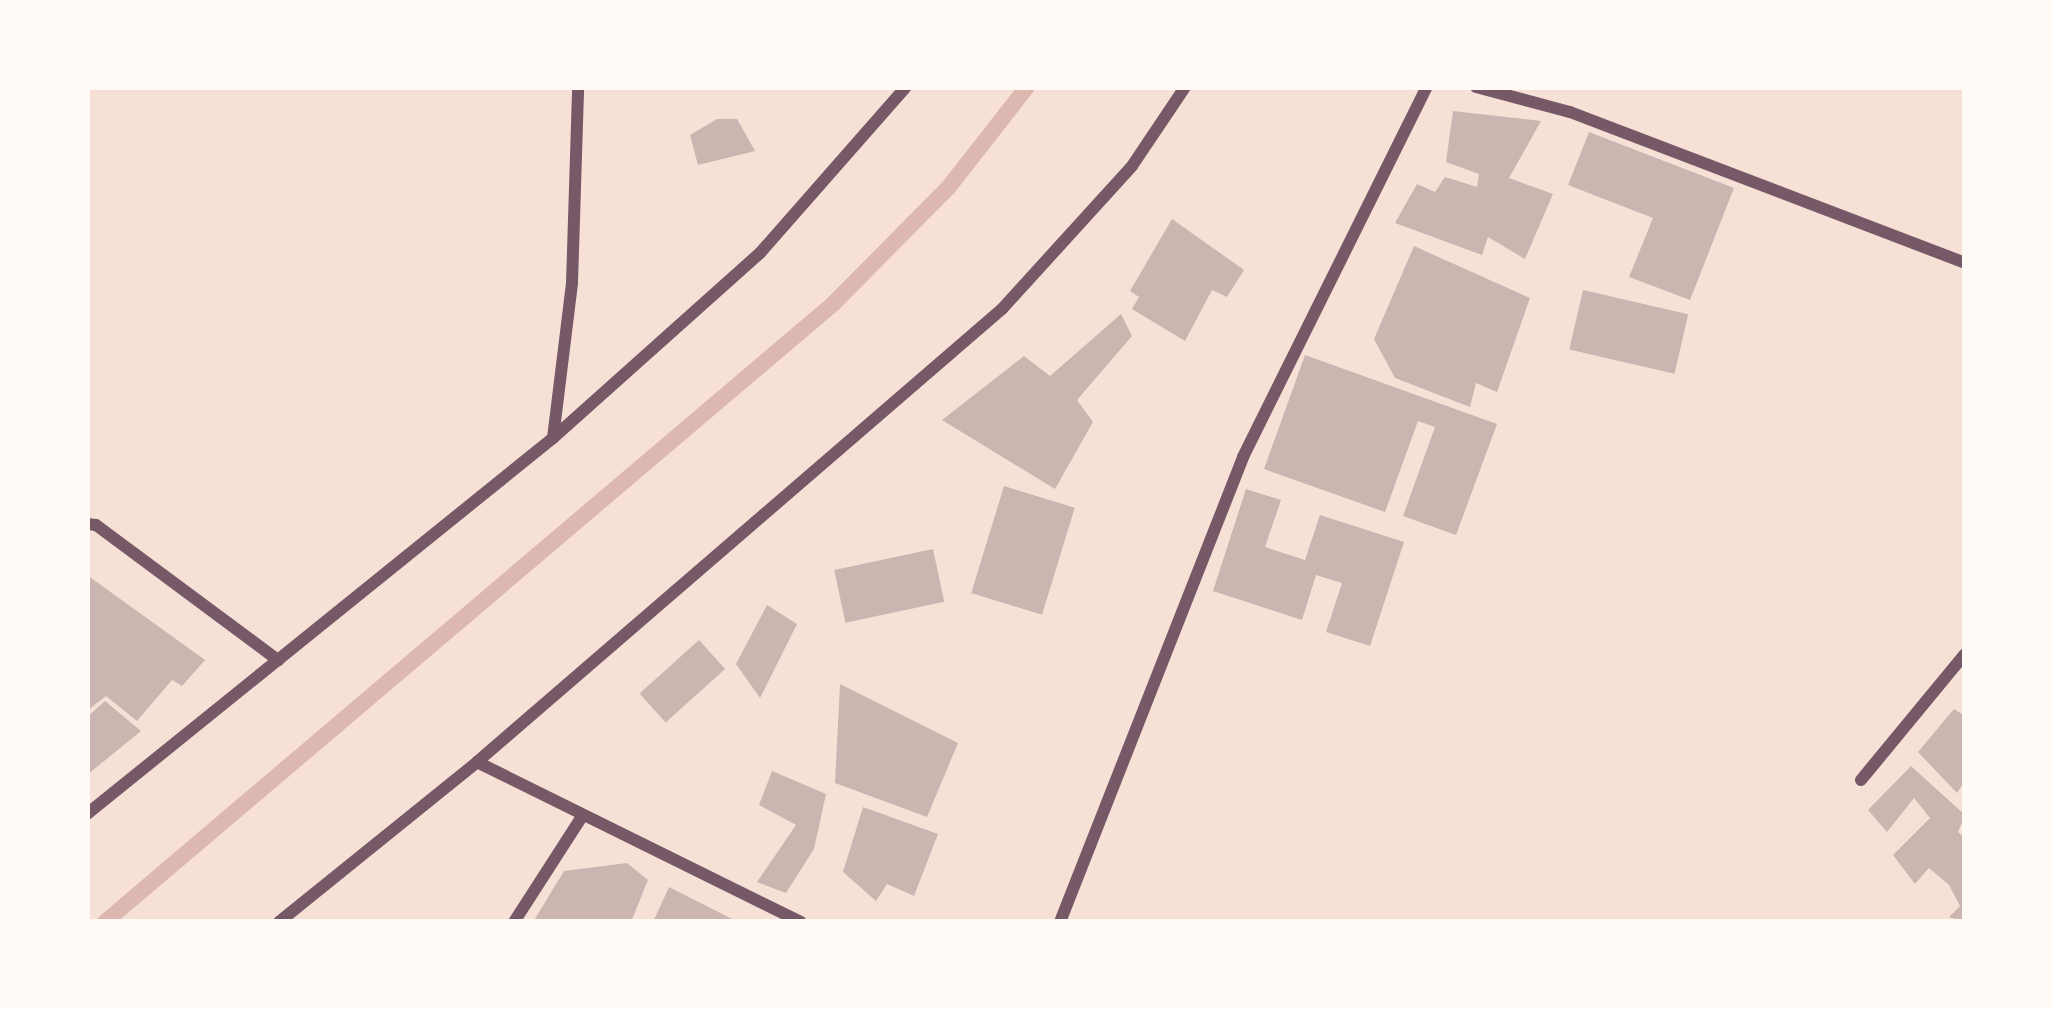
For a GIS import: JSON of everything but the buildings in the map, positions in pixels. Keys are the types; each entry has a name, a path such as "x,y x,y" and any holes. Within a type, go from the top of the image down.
{"street":[{"path":"553,439 572,283 578,87"},
{"path":"87,814 553,439 760,253 906,87"},
{"path":"279,922 477,763 1002,309 1132,166 1185,87"},
{"path":"1060,922 1243,457 1427,87"},
{"path":"1476,87 1570,112 1965,263"},
{"path":"87,524 96,525 278,660"},
{"path":"1861,780 1965,654"},
{"path":"477,763 801,922"},
{"path":"514,922 583,815"}],"waterway":[{"path":"105,922 834,303 948,188 1027,87"}]}
